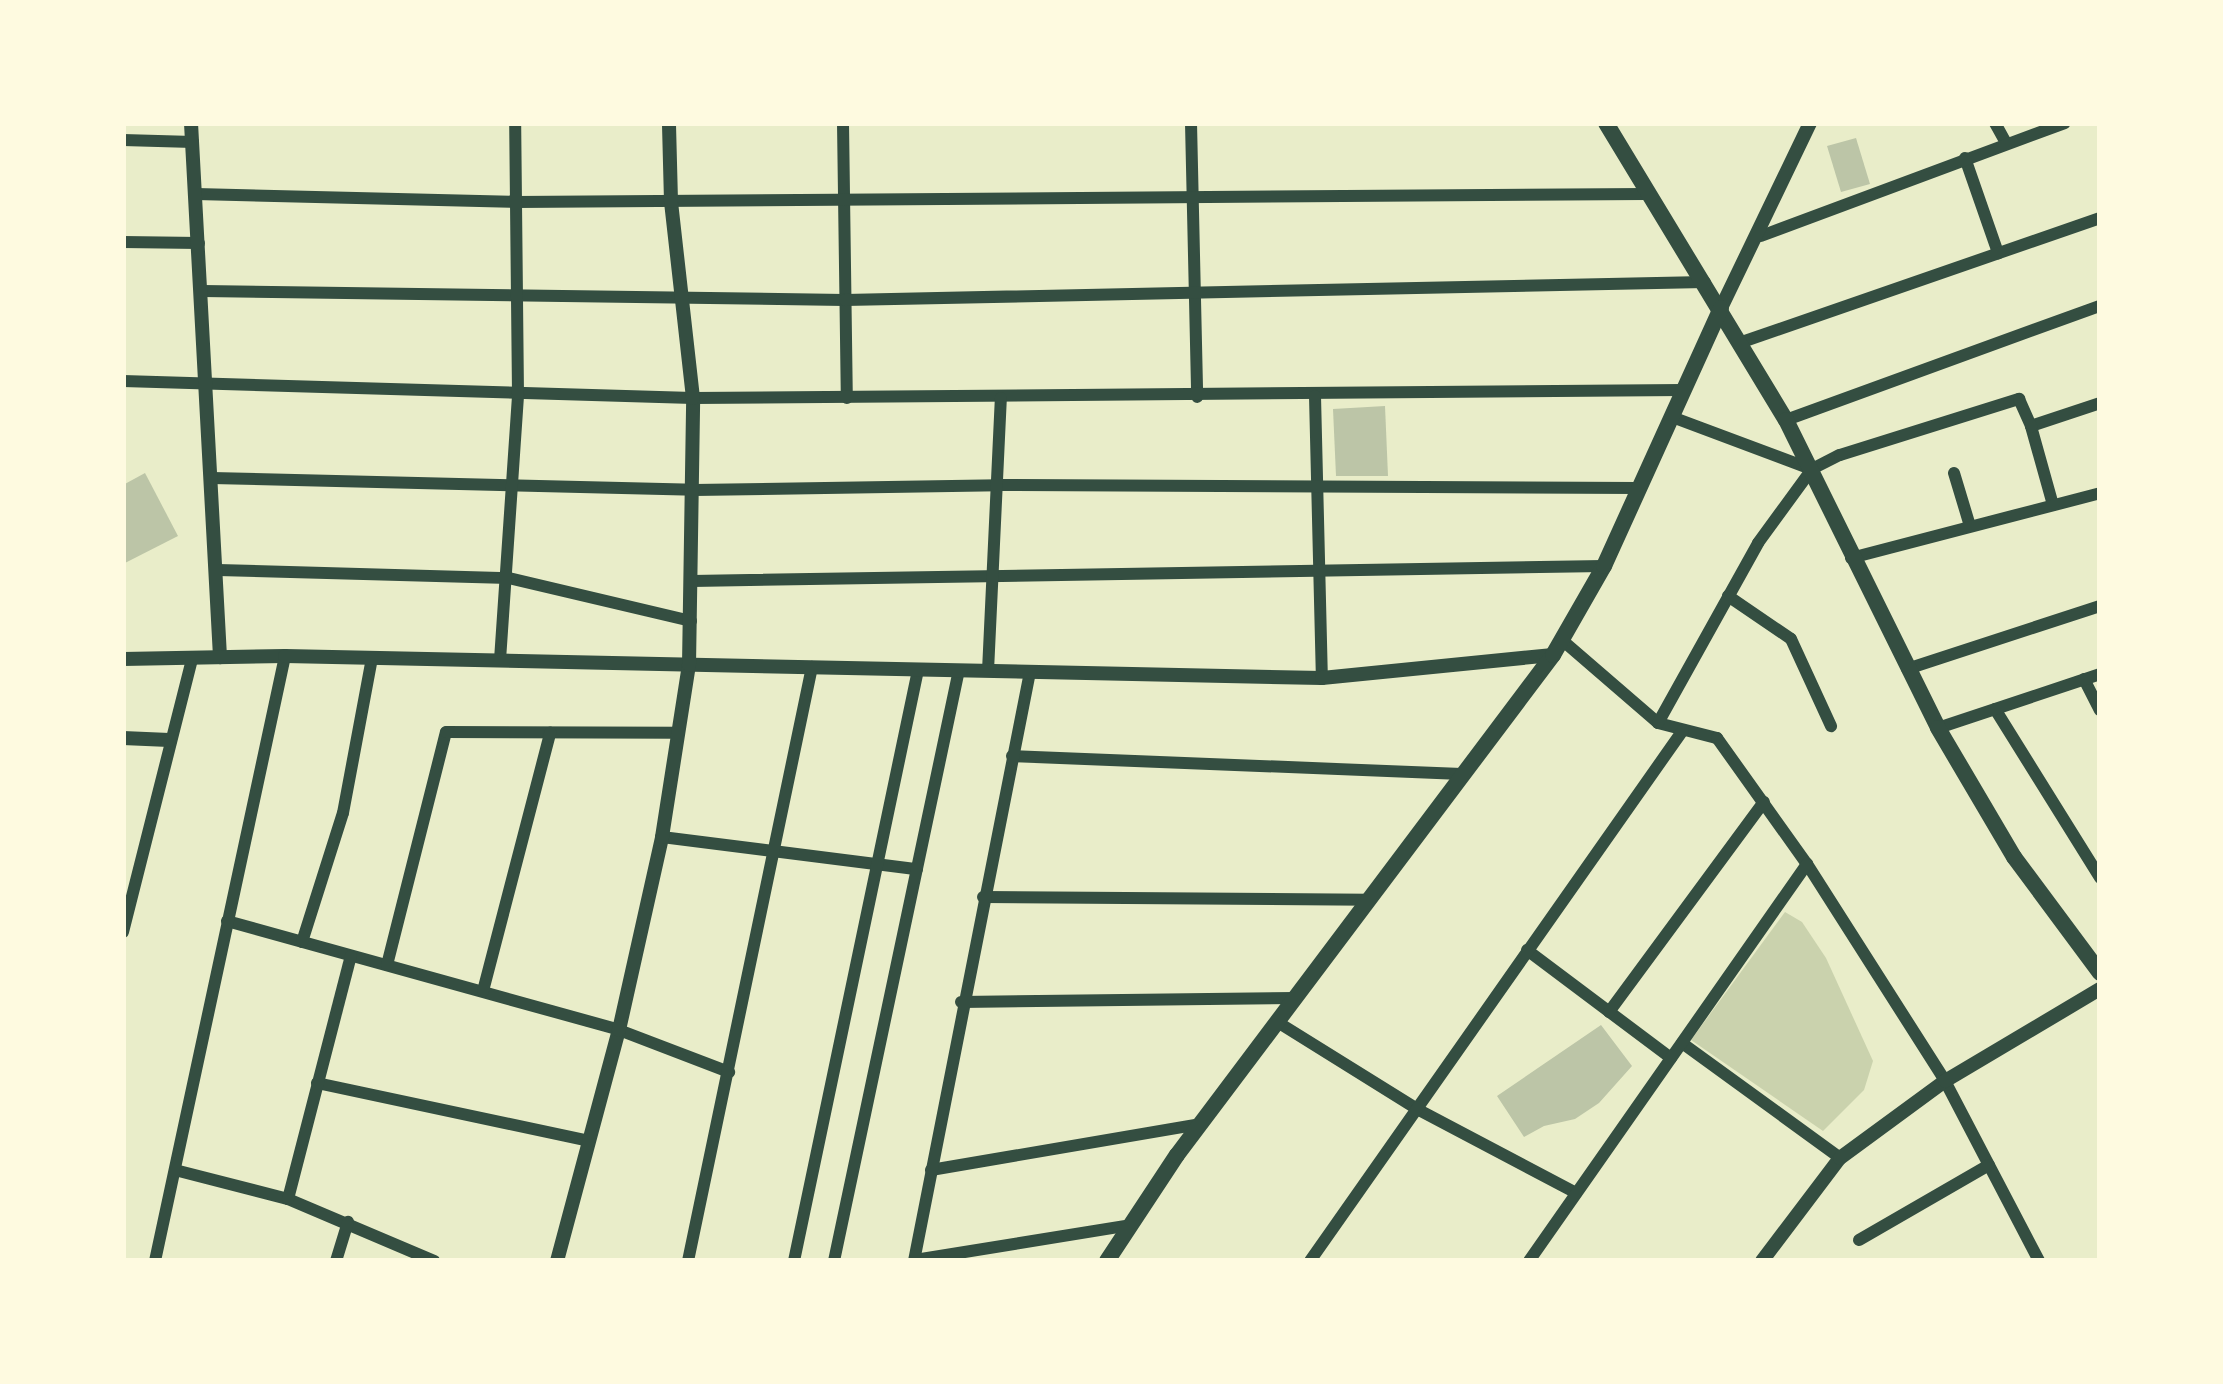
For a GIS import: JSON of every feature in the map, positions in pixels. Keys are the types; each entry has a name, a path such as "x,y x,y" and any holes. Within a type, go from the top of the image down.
{"main road":[{"path":"1606,123 1786,420 1938,728 2014,857 2100,973"},
{"path":"1107,1261 1202,1124 1557,647 1604,566 1721,308"}],"street":[{"path":"191,123 220,657"},
{"path":"500,660 518,394 515,123"},
{"path":"557,1261 619,1030 662,837 689,664 693,398 671,201 669,123"},
{"path":"843,123 847,398"},
{"path":"1191,123 1197,397"},
{"path":"1721,308 1760,236 1810,123"},
{"path":"1995,123 2006,143"},
{"path":"1760,236 2065,123"},
{"path":"123,140 193,142"},
{"path":"1965,158 1998,253"},
{"path":"196,194 516,202 1646,194"},
{"path":"1742,342 2100,218"},
{"path":"123,242 199,243"},
{"path":"203,291 845,300 1705,282"},
{"path":"1786,420 2100,305"},
{"path":"123,381 693,398 1683,390"},
{"path":"1315,396 1322,678"},
{"path":"988,671 1001,398"},
{"path":"1658,723 1758,543 1812,469 1840,455 2019,399 2054,505"},
{"path":"2031,426 2100,403"},
{"path":"1672,417 1812,469"},
{"path":"1954,473 1970,526"},
{"path":"212,478 694,490 999,484 1637,488"},
{"path":"1851,558 2100,493"},
{"path":"692,580 1604,566"},
{"path":"218,570 508,578 691,621"},
{"path":"1728,596 1791,639 1831,726"},
{"path":"1907,669 2100,606"},
{"path":"123,659 285,656 1322,678 1557,647 1658,723 1717,738 1808,864 1945,1082 2039,1261"},
{"path":"155,1261 285,656"},
{"path":"302,943 343,813 373,658"},
{"path":"123,932 192,659"},
{"path":"688,1261 812,668"},
{"path":"794,1261 918,670"},
{"path":"835,1261 958,670"},
{"path":"1030,672 961,1002 915,1260 1130,1225"},
{"path":"1938,728 2100,674"},
{"path":"2084,679 2100,710"},
{"path":"1995,709 2100,878"},
{"path":"1310,1261 1683,730"},
{"path":"387,965 446,732 678,734"},
{"path":"483,991 550,733"},
{"path":"123,738 169,740"},
{"path":"1012,756 1462,774"},
{"path":"1610,1012 1764,802"},
{"path":"662,837 917,869"},
{"path":"1528,1261 1808,864"},
{"path":"983,897 1369,900"},
{"path":"226,922 619,1030 729,1072"},
{"path":"1526,950 1671,1058"},
{"path":"288,1199 351,956"},
{"path":"1762,1261 1840,1158 1945,1082 2100,989"},
{"path":"961,1002 1295,998"},
{"path":"1279,1023 1418,1109 1576,1193"},
{"path":"1682,1043 1840,1158"},
{"path":"317,1083 589,1141"},
{"path":"932,1170 1202,1124"},
{"path":"1859,1240 1989,1166"},
{"path":"175,1170 288,1199 434,1261"},
{"path":"336,1261 347,1222"}],"green space":[{"path":"1785,912 1802,922 1826,958 1873,1061 1864,1090 1823,1131 1691,1040"}],"building":[{"path":"1856,138 1870,184 1841,192 1827,146"},
{"path":"1385,406 1388,476 1336,476 1333,409"},
{"path":"145,473 178,536 123,564 123,485"},
{"path":"1601,1025 1632,1066 1599,1103 1575,1119 1544,1126 1524,1137 1497,1096"}]}
